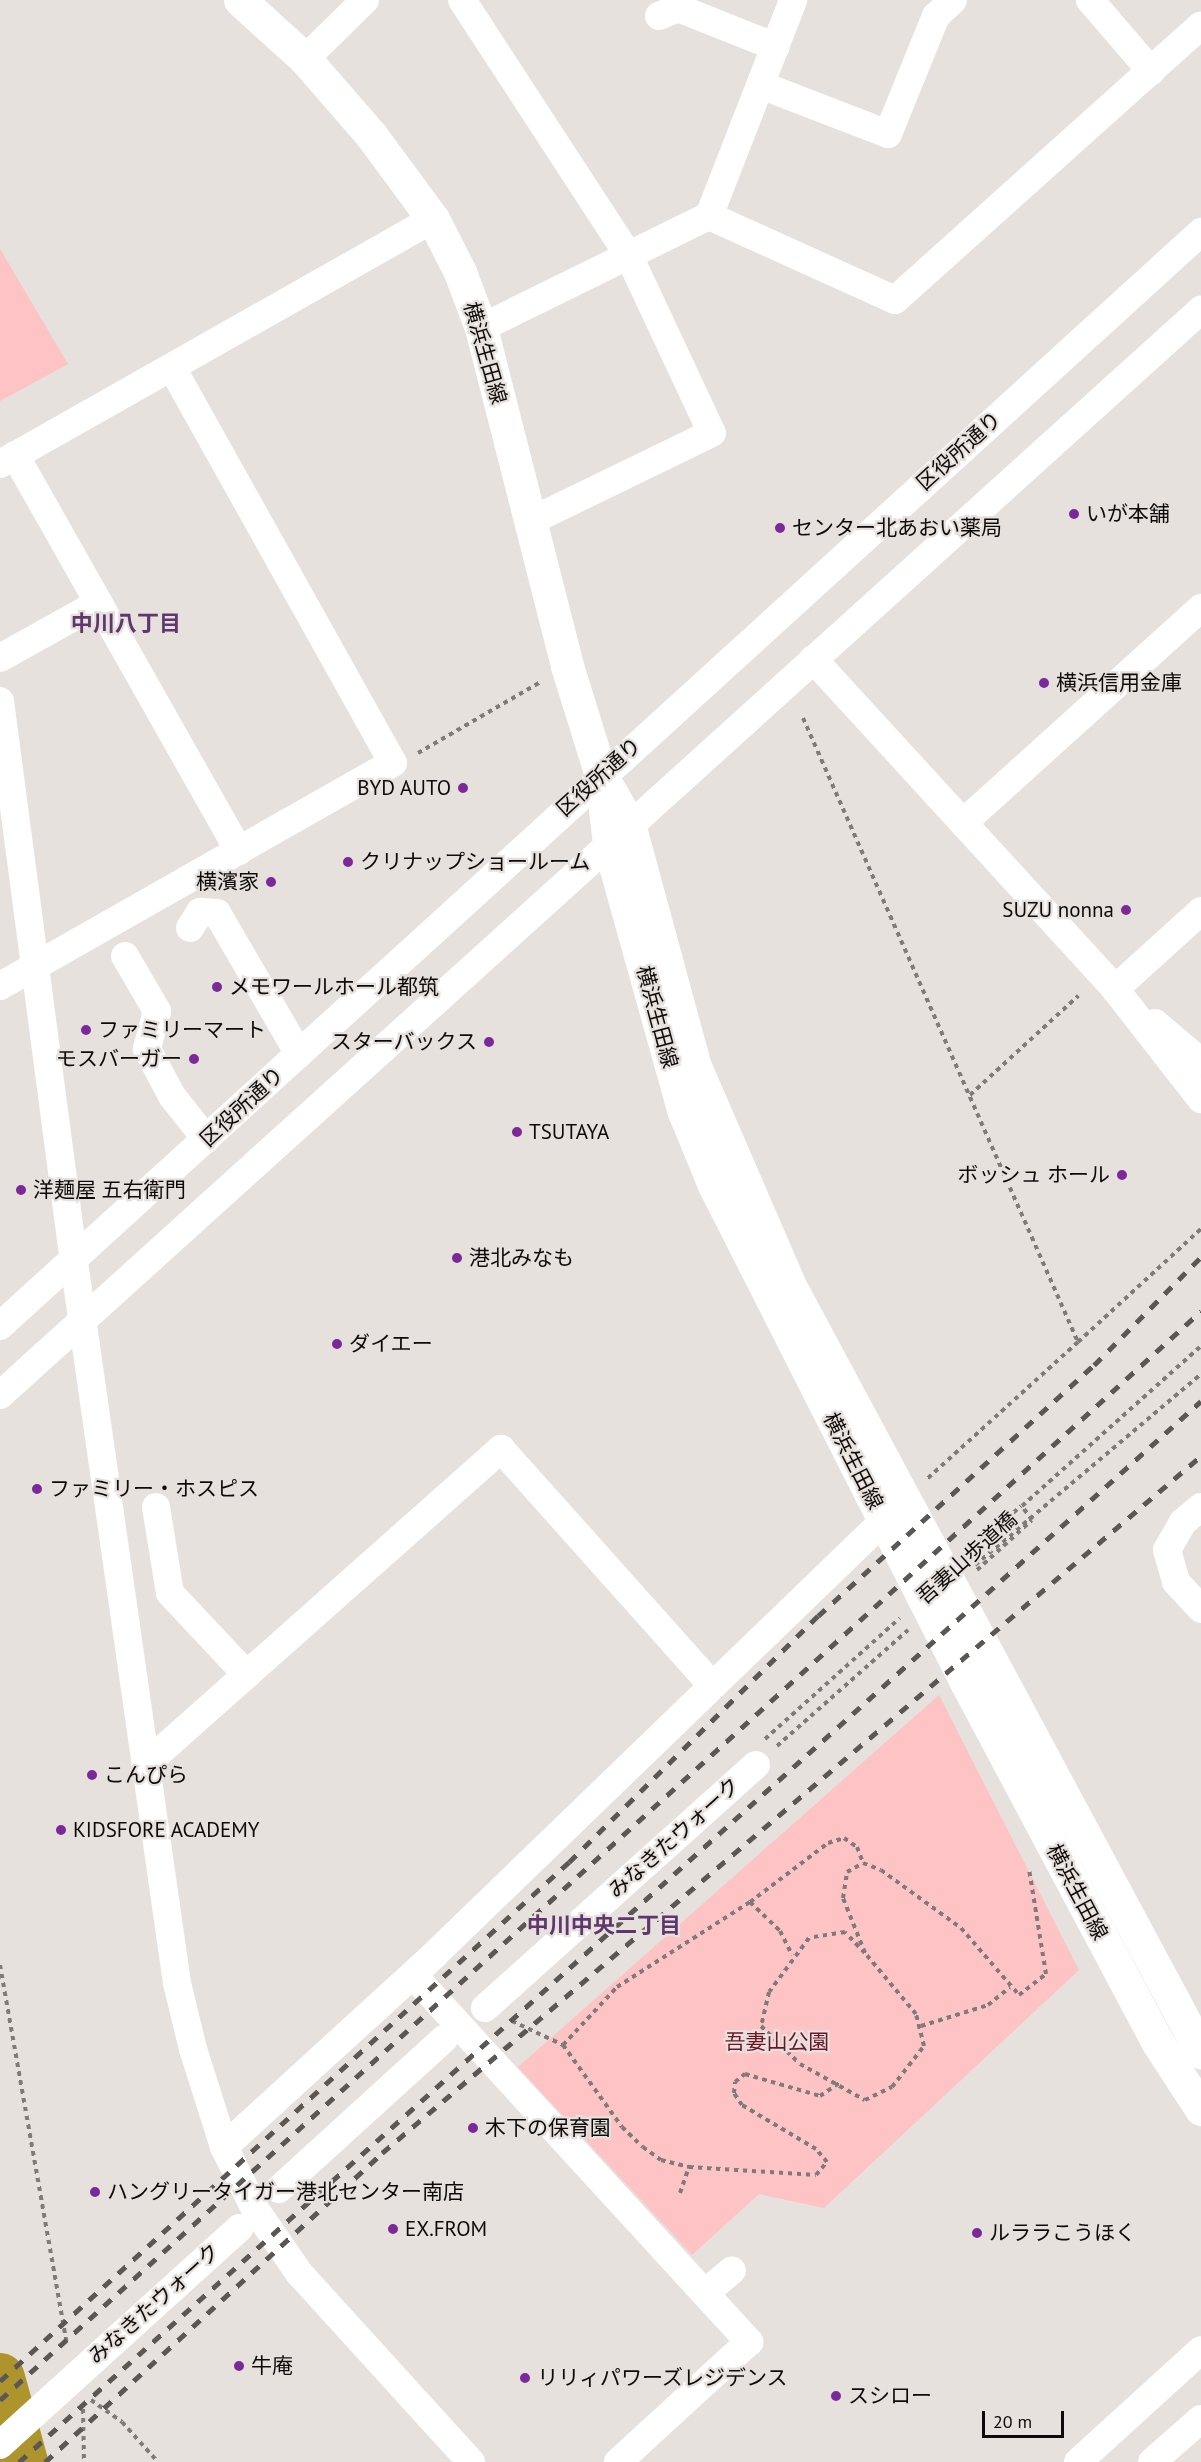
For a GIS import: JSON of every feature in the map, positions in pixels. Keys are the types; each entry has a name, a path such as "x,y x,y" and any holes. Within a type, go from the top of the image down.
{"main road":[{"name":"横浜生田線","path":"240,0 304,59 433,219 482,328 567,666 619,834 684,1112 714,1185 904,1501 1201,2052"},
{"name":"横浜生田線","path":"904,1501 1119,1970 1201,2109"}],"street":[{"path":"304,59 365,0"},
{"path":"462,0 629,256 712,433 529,522"},
{"path":"482,328 709,216 794,0"},
{"path":"761,86 888,134 936,16 953,0"},
{"path":"1090,0 1151,71"},
{"path":"659,16 678,8 776,47"},
{"path":"709,216 895,300 1201,25"},
{"path":"239,851 99,603 8,459 174,369 433,219"},
{"name":"区役所通り","path":"2,1314 74,1262 601,775 1201,232"},
{"path":"0,1395 1201,310"},
{"path":"0,986 393,763 174,369"},
{"path":"0,658 99,603"},
{"path":"963,823 1201,608"},
{"path":"813,659 1115,989 1201,1099"},
{"path":"0,700 32,967 177,1983 224,2147 255,2210 299,2273 471,2462"},
{"path":"1115,989 1201,911"},
{"path":"190,928 200,912 217,913 299,1054"},
{"path":"124,956 157,1011 147,1049 172,1096 206,1139"},
{"path":"1115,989 1201,1062"},
{"path":"146,1764 501,1449 711,1684"},
{"path":"224,2147 413,1975 711,1684 904,1501"},
{"path":"156,1507 170,1593 247,1676"},
{"path":"1201,1507 1178,1528 1167,1550 1176,1582 1201,1609"},
{"name":"みなきたウォーク","path":"485,2008 751,1769"},
{"path":"413,1975 749,2342 618,2462"},
{"path":"279,2189 444,2039"},
{"name":"みなきたウォーク","path":"0,2445 239,2228"},
{"path":"705,2293 732,2270"},
{"path":"1078,2462 1201,2350"},
{"path":"1152,2462 1201,2418"}],"path":[{"path":"393,763 567,666"},
{"path":"803,718 1077,1342"},
{"path":"970,1095 1078,996"},
{"path":"904,1501 1201,1229"},
{"name":"吾妻山歩道橋","path":"970,1576 1032,1520 1022,1506 1201,1346"},
{"path":"970,1569 1201,1374"},
{"path":"963,1556 1022,1506"},
{"path":"751,1769 738,1763 907,1612"},
{"name":"吾妻山歩道橋","path":"751,1769 916,1623"},
{"path":"563,2045 617,1987 750,1902 828,1843 844,1838 856,1847 863,1863 881,1870 961,1928 1019,1995 1046,1974 1028,1857"},
{"path":"863,1863 847,1872 843,1898 865,1953"},
{"path":"750,1902 780,1931 792,1955"},
{"path":"845,1932 865,1953 921,2026 924,2046 892,2087 865,2100 840,2083 800,2064 761,2025 769,1992 792,1955 808,1938 845,1932"},
{"path":"0,1965 57,2307 73,2378"},
{"path":"921,2026 988,2005 1010,1987"},
{"path":"485,2008 563,2045 622,2127 661,2160 689,2167 816,2175 827,2162 816,2149 742,2105 734,2093 735,2082 745,2074 820,2096 840,2083"},
{"path":"680,2193 689,2167"},
{"path":"84,2462 82,2394 122,2422 158,2462"}],"green space":[{"path":"0,249 68,364 0,401"},
{"name":"吾妻山公園","path":"939,1695 1079,1970 824,2208 759,2194 692,2255 518,2067"}],"waterway":[{"path":"0,2378 23,2462"}],"railway":[{"path":"0,2381 569,1862 818,1616 1094,1365 1201,1257"},
{"path":"0,2400 1201,1311"},
{"path":"19,2462 1201,1401"},
{"path":"45,2462 382,2153 1201,1456"}],"place":[{"name":"いが本舗","path":"1074,514"},
{"name":"センター北あおい薬局","path":"780,528"},
{"name":"横浜信用金庫","path":"1044,683"},
{"name":"BYD AUTO","path":"463,788"},
{"name":"クリナップショールーム","path":"348,862"},
{"name":"横濱家","path":"271,882"},
{"name":"SUZU nonna","path":"1126,910"},
{"name":"メモワールホール都筑","path":"217,987"},
{"name":"ファミリーマート","path":"86,1030"},
{"name":"スターバックス","path":"489,1042"},
{"name":"モスバーガー","path":"194,1059"},
{"name":"TSUTAYA","path":"517,1132"},
{"name":"ボッシュ ホール","path":"1122,1175"},
{"name":"洋麺屋 五右衛門","path":"21,1190"},
{"name":"港北みなも","path":"457,1258"},
{"name":"ダイエー","path":"337,1344"},
{"name":"ファミリー・ホスピス","path":"37,1489"},
{"name":"こんぴら","path":"92,1775"},
{"name":"KIDSFORE ACADEMY","path":"61,1830"},
{"name":"木下の保育園","path":"473,2128"},
{"name":"ハングリータイガー港北センター南店","path":"95,2192"},
{"name":"EX.FROM","path":"393,2229"},
{"name":"ルララこうほく","path":"977,2233"},
{"name":"牛庵","path":"239,2366"},
{"name":"リリィパワーズレジデンス","path":"525,2378"},
{"name":"スシロー","path":"836,2396"}],"district":[{"name":"中川八丁目","path":"126,624"},
{"name":"中川中央二丁目","path":"604,1926"}]}
